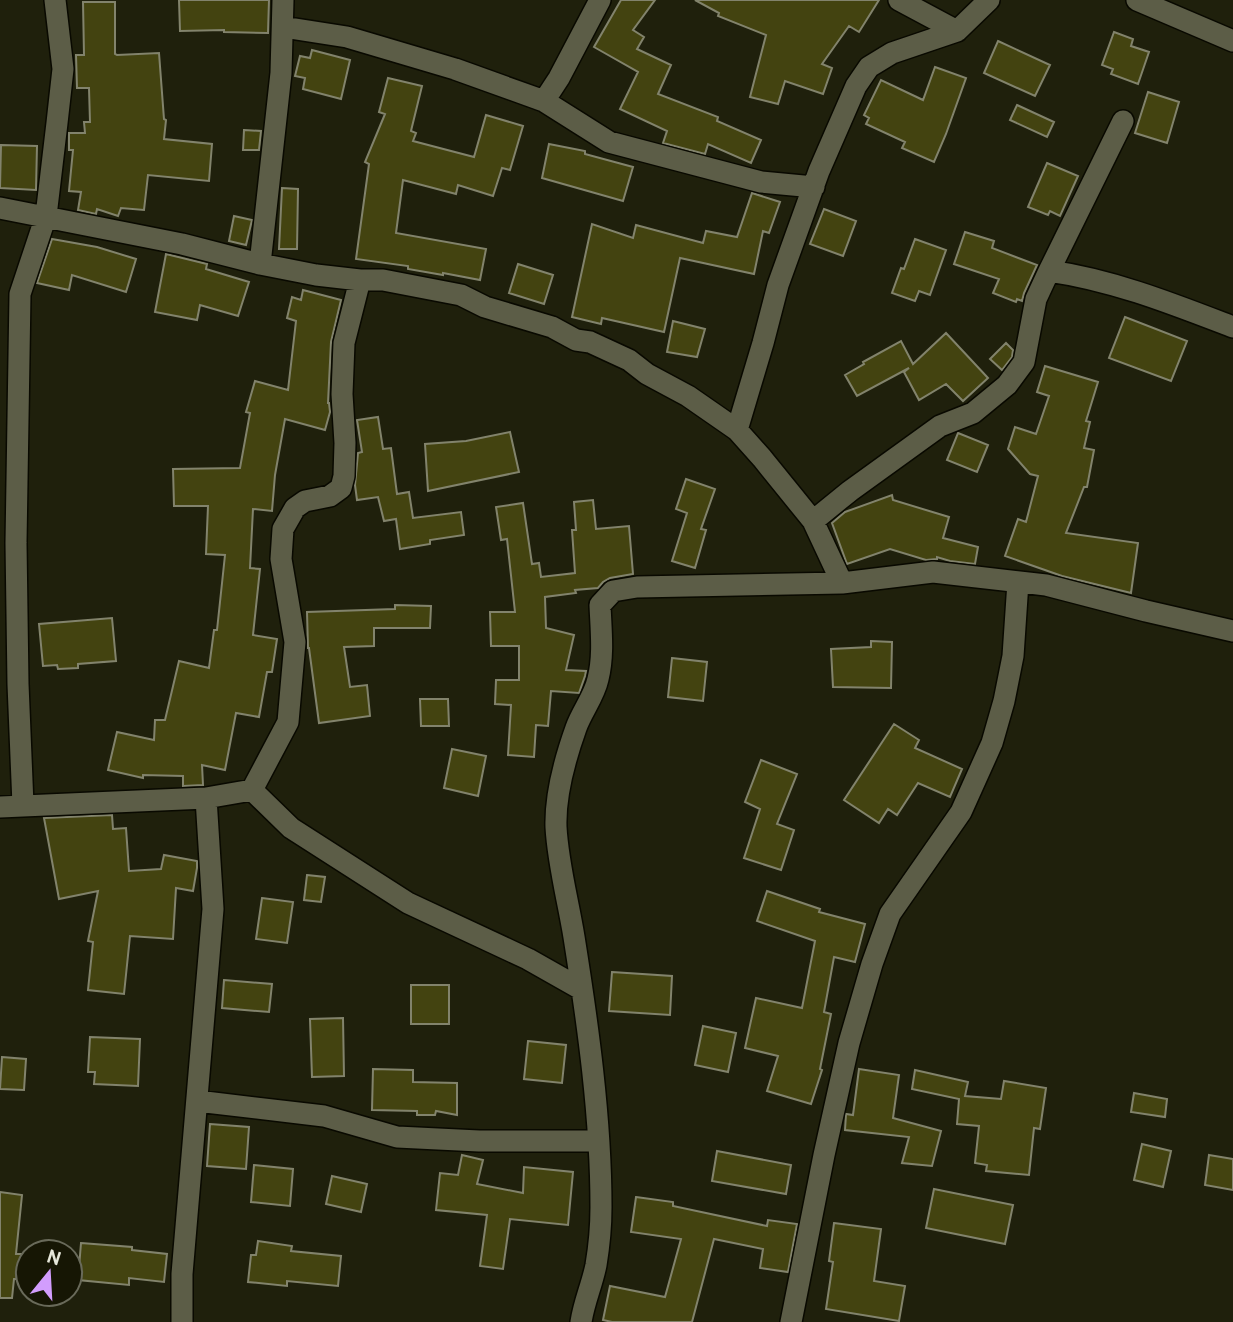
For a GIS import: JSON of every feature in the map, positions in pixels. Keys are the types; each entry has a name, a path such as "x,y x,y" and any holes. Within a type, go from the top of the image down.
{"street":[{"path":"23,805 16,543 20,294 46,216 63,69 55,0"},
{"path":"260,264 281,73 283,0"},
{"path":"544,101 600,0"},
{"path":"900,0 957,31"},
{"path":"737,430 778,285 838,125 856,86 869,67 892,53 957,31 989,0"},
{"path":"1138,0 1233,41"},
{"path":"283,27 347,37 455,69 544,101 609,142 761,181 814,187"},
{"path":"813,521 940,426 973,413 1007,385 1024,362 1036,299 1123,121"},
{"path":"0,208 182,244 316,275 383,280 461,295 485,307 552,327 576,340 590,342 629,360 737,430 813,521 842,583"},
{"path":"1049,271 1114,285 1233,327"},
{"path":"252,790 288,722 295,642 281,559 284,529 295,508 305,501 330,496 341,488 344,476 344,342 360,280"},
{"path":"581,1322 596,1265 601,1209 598,1141 595,1094 556,825 566,761 577,727 598,681 601,660 600,605 613,592 637,587 842,583 933,572 1046,585 1233,631"},
{"path":"791,1322 849,1042 872,964 890,914 961,812 992,743 1013,656 1018,582"},
{"path":"0,807 206,798 252,790"},
{"path":"252,790 292,828 408,902 528,958 581,989"},
{"path":"183,1322 182,1274 213,909 206,798"},
{"path":"197,1101 324,1116 397,1137 479,1141 598,1141"}],"building":[{"path":"179,0 269,0 268,33 180,31"},
{"path":"621,0 655,0 633,30 644,37 637,49 671,65 658,94 718,117 717,121 761,140 751,163 708,144 705,154 663,143 667,131 620,109 638,72 594,47"},
{"path":"695,0 879,0 859,32 849,26 822,64 832,68 823,94 785,81 778,104 750,97 766,35 718,16 719,13"},
{"path":"83,2 115,2 115,54 159,53 166,120 164,139 212,144 209,181 148,175 144,210 121,208 118,216 97,209 96,214 78,210 81,192 69,191 73,150 69,150 69,133 85,133 84,122 90,122 89,88 77,88 76,55 84,55"},
{"path":"1114,32 1133,39 1131,46 1149,52 1138,84 1111,74 1113,69 1102,65"},
{"path":"998,41 1050,65 1035,96 984,73"},
{"path":"312,50 350,60 341,99 303,89 305,78 295,76 300,56 310,58"},
{"path":"935,67 966,78 934,162 902,148 905,142 866,124 869,118 864,115 881,80 923,100"},
{"path":"388,78 422,86 411,131 416,133 413,141 474,157 486,115 523,126 510,170 502,168 493,196 458,185 456,194 403,180 396,233 486,249 480,280 356,259 369,164 365,162 385,114 379,112"},
{"path":"1148,92 1179,102 1167,143 1135,133"},
{"path":"1017,105 1054,122 1047,137 1010,120"},
{"path":"244,130 261,131 259,150 243,150"},
{"path":"549,144 585,151 585,154 633,167 623,201 542,178"},
{"path":"1,145 37,146 36,190 0,188"},
{"path":"1047,163 1078,176 1060,216 1050,211 1048,215 1028,207"},
{"path":"282,188 298,189 297,249 279,249"},
{"path":"752,193 780,202 769,233 763,231 754,274 680,258 664,332 602,318 601,324 572,317 592,224 633,238 636,225 703,243 706,231 737,237"},
{"path":"824,209 856,221 843,256 810,244"},
{"path":"234,216 252,220 246,245 229,241"},
{"path":"965,232 994,241 992,248 1037,265 1022,301 1017,299 1016,302 993,293 999,279 954,264"},
{"path":"52,239 97,247 136,259 126,292 72,275 69,290 37,283"},
{"path":"915,239 946,250 930,295 919,291 915,301 892,293"},
{"path":"166,254 207,264 206,269 249,282 238,316 200,305 197,320 155,312"},
{"path":"518,264 553,275 544,304 509,293"},
{"path":"303,290 341,300 331,342 328,403 330,412 325,430 285,419 272,511 253,509 250,568 260,569 253,635 277,639 272,672 267,672 259,717 236,713 225,770 202,765 203,785 183,786 183,776 143,775 143,778 108,770 117,732 154,740 155,720 165,720 179,661 209,668 214,630 217,630 225,555 206,554 208,506 174,506 173,469 240,468 250,413 246,412 255,381 288,390 296,321 287,318 292,297 301,300"},
{"path":"1125,317 1187,341 1171,381 1109,358"},
{"path":"673,321 705,329 697,357 667,352"},
{"path":"946,333 988,378 963,401 946,384 919,400 904,372 909,368 857,396 845,375 901,341 913,364"},
{"path":"1006,343 1013,350 1012,357 1002,370 990,359"},
{"path":"1045,366 1098,382 1086,421 1090,422 1084,448 1094,450 1087,487 1084,487 1066,533 1138,543 1131,593 1062,576 1005,556 1018,519 1026,522 1038,476 1030,474 1008,449 1015,427 1036,434 1049,396 1037,392"},
{"path":"378,417 383,449 391,448 397,494 409,492 413,518 461,512 464,535 430,540 430,544 400,549 396,519 384,521 378,497 357,500 355,485 358,453 362,452 357,420"},
{"path":"510,432 519,472 428,491 425,444 466,441"},
{"path":"958,433 988,445 977,472 947,460"},
{"path":"686,479 715,489 701,529 706,530 695,568 672,561 687,513 676,509"},
{"path":"892,495 893,500 949,517 943,538 978,547 975,564 937,557 926,560 890,549 847,564 832,523 845,512"},
{"path":"593,500 596,529 629,526 633,574 610,578 598,588 545,597 546,628 574,635 566,670 586,671 585,676 579,693 551,691 548,726 536,725 534,757 508,755 511,705 495,704 496,680 519,680 519,646 491,646 490,612 515,612 507,539 501,540 496,507 523,503 532,564 539,563 541,577 575,573 572,530 576,530 574,502"},
{"path":"395,605 431,606 430,628 374,628 374,646 344,647 350,687 367,685 370,716 319,723 308,648 307,612 395,609"},
{"path":"112,618 116,661 78,664 78,668 58,669 57,665 43,666 39,624"},
{"path":"871,641 892,642 891,688 833,687 831,649 871,647"},
{"path":"672,658 707,662 703,701 668,697"},
{"path":"420,699 448,699 449,726 421,726"},
{"path":"894,724 919,740 915,748 962,769 950,797 918,783 897,815 888,809 879,823 844,800"},
{"path":"452,749 486,756 478,796 444,788"},
{"path":"761,760 797,774 777,824 794,830 781,870 744,858 760,809 745,802"},
{"path":"112,815 113,829 126,828 129,871 161,869 164,855 197,861 193,891 176,888 173,939 130,936 124,994 88,990 93,942 88,941 98,891 59,899 44,818"},
{"path":"307,875 325,877 321,902 304,900"},
{"path":"767,891 820,909 819,912 865,924 855,962 834,957 824,1012 831,1014 820,1069 822,1070 811,1104 767,1091 778,1056 745,1048 756,998 802,1008 815,941 757,921"},
{"path":"262,898 293,902 287,943 256,939"},
{"path":"612,972 672,976 670,1015 609,1011"},
{"path":"224,980 272,984 269,1012 222,1008"},
{"path":"411,985 449,985 449,1024 411,1024"},
{"path":"343,1018 344,1076 312,1077 310,1019"},
{"path":"703,1026 736,1033 728,1072 695,1065"},
{"path":"90,1037 140,1039 138,1086 94,1084 95,1072 88,1072"},
{"path":"528,1041 566,1045 562,1083 524,1079"},
{"path":"2,1057 26,1059 24,1090 0,1089"},
{"path":"373,1069 413,1070 413,1082 457,1083 457,1115 436,1111 435,1115 417,1115 417,1111 372,1110"},
{"path":"859,1069 899,1075 893,1118 941,1131 932,1166 902,1163 909,1137 845,1130 846,1114 853,1115"},
{"path":"915,1070 968,1082 965,1096 1001,1099 1004,1081 1046,1088 1040,1129 1034,1128 1029,1175 986,1171 987,1165 975,1163 979,1126 957,1124 959,1099 912,1089"},
{"path":"1134,1093 1167,1099 1165,1117 1131,1112"},
{"path":"210,1124 249,1127 246,1169 207,1166"},
{"path":"1142,1144 1171,1151 1163,1187 1134,1180"},
{"path":"717,1151 791,1165 786,1194 712,1181"},
{"path":"462,1155 483,1160 477,1184 523,1193 524,1167 573,1172 568,1225 510,1219 503,1269 480,1266 487,1215 436,1210 440,1173 458,1175"},
{"path":"1209,1155 1233,1159 1233,1190 1205,1185"},
{"path":"254,1165 293,1169 290,1206 251,1202"},
{"path":"332,1176 367,1184 361,1212 326,1204"},
{"path":"934,1189 1013,1205 1005,1244 926,1228"},
{"path":"0,1192 22,1195 18,1238 14,1238 12,1298 0,1298"},
{"path":"636,1197 673,1202 673,1206 767,1226 768,1220 797,1224 788,1272 760,1268 763,1249 714,1239 692,1322 603,1320 610,1286 665,1297 681,1239 631,1232"},
{"path":"834,1223 881,1229 874,1281 905,1286 899,1321 826,1309 833,1262 829,1261"},
{"path":"258,1241 292,1246 291,1251 341,1256 338,1286 287,1281 287,1286 248,1282 251,1255 256,1255"},
{"path":"84,1243 132,1247 132,1250 167,1254 164,1282 129,1278 129,1285 84,1281"}]}
